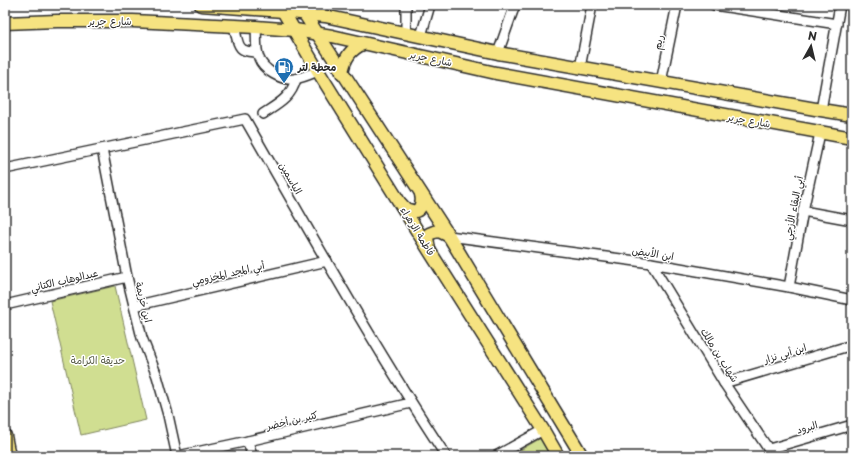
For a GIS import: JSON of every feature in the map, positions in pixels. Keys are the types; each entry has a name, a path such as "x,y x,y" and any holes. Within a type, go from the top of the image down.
{"main road":[{"name":"شارع جرير","path":"201,5 268,9 302,9 339,19 498,53 852,115"},
{"name":"فاطمة الزهراء","path":"282,8 318,71 558,456"},
{"path":"260,27 273,25 279,19 268,9"},
{"path":"302,9 317,34 327,40"},
{"path":"339,19 328,18 321,23 321,26 342,73 449,236 582,456"},
{"name":"شارع جرير","path":"5,23 133,21 260,27 295,30 317,34"},
{"name":"شارع جرير","path":"307,51 306,42 308,36 313,36 327,40 363,44 496,73 852,138"},
{"path":"342,73 343,66 348,55 357,46 363,44"},
{"path":"400,203 408,210 418,210 422,203 422,194"},
{"path":"429,250 427,238 429,234 439,231 449,236"},
{"path":"5,436 9,456"}],"street":[{"path":"406,5 406,34"},
{"path":"420,36 430,5"},
{"path":"498,53 515,5"},
{"path":"580,68 592,5"},
{"name":"ريم","path":"661,82 677,5"},
{"path":"714,5 767,9 837,24"},
{"path":"821,110 840,5"},
{"path":"234,26 239,45 242,49 257,52"},
{"path":"260,27 257,52 260,61 271,72 282,78 296,79 318,71"},
{"path":"263,114 285,99 292,90 296,79"},
{"name":"الياسمين","path":"5,169 245,119 327,262 411,403 446,456"},
{"name":"أبي البقاء الأزجي","path":"789,287 803,211 820,133"},
{"name":"ابن خزيمة","path":"102,149 134,306 142,338 157,376 168,415 177,456"},
{"path":"803,211 852,220"},
{"name":"ابن الأبيض","path":"449,236 651,263 789,287 852,300"},
{"name":"أبي المجد المخزومي","path":"134,306 327,262"},
{"name":"شهاب بن مالك","path":"651,263 724,383 771,452"},
{"name":"عبدالوهاب الكتاني","path":"5,305 127,277"},
{"name":"ابن أبي نزار","path":"724,383 852,345"},
{"name":"كثير بن أخضر","path":"177,456 411,403"},
{"name":"البرود","path":"771,452 852,425"},
{"path":"496,456 543,430"},
{"path":"248,441 252,456"}],"green space":[{"name":"حديقة الكرامة","path":"115,286 146,420 81,435 50,301"},
{"path":"541,438 551,456 510,456"}],"place":[{"name":"محطة لتر","path":"284,84"}]}
